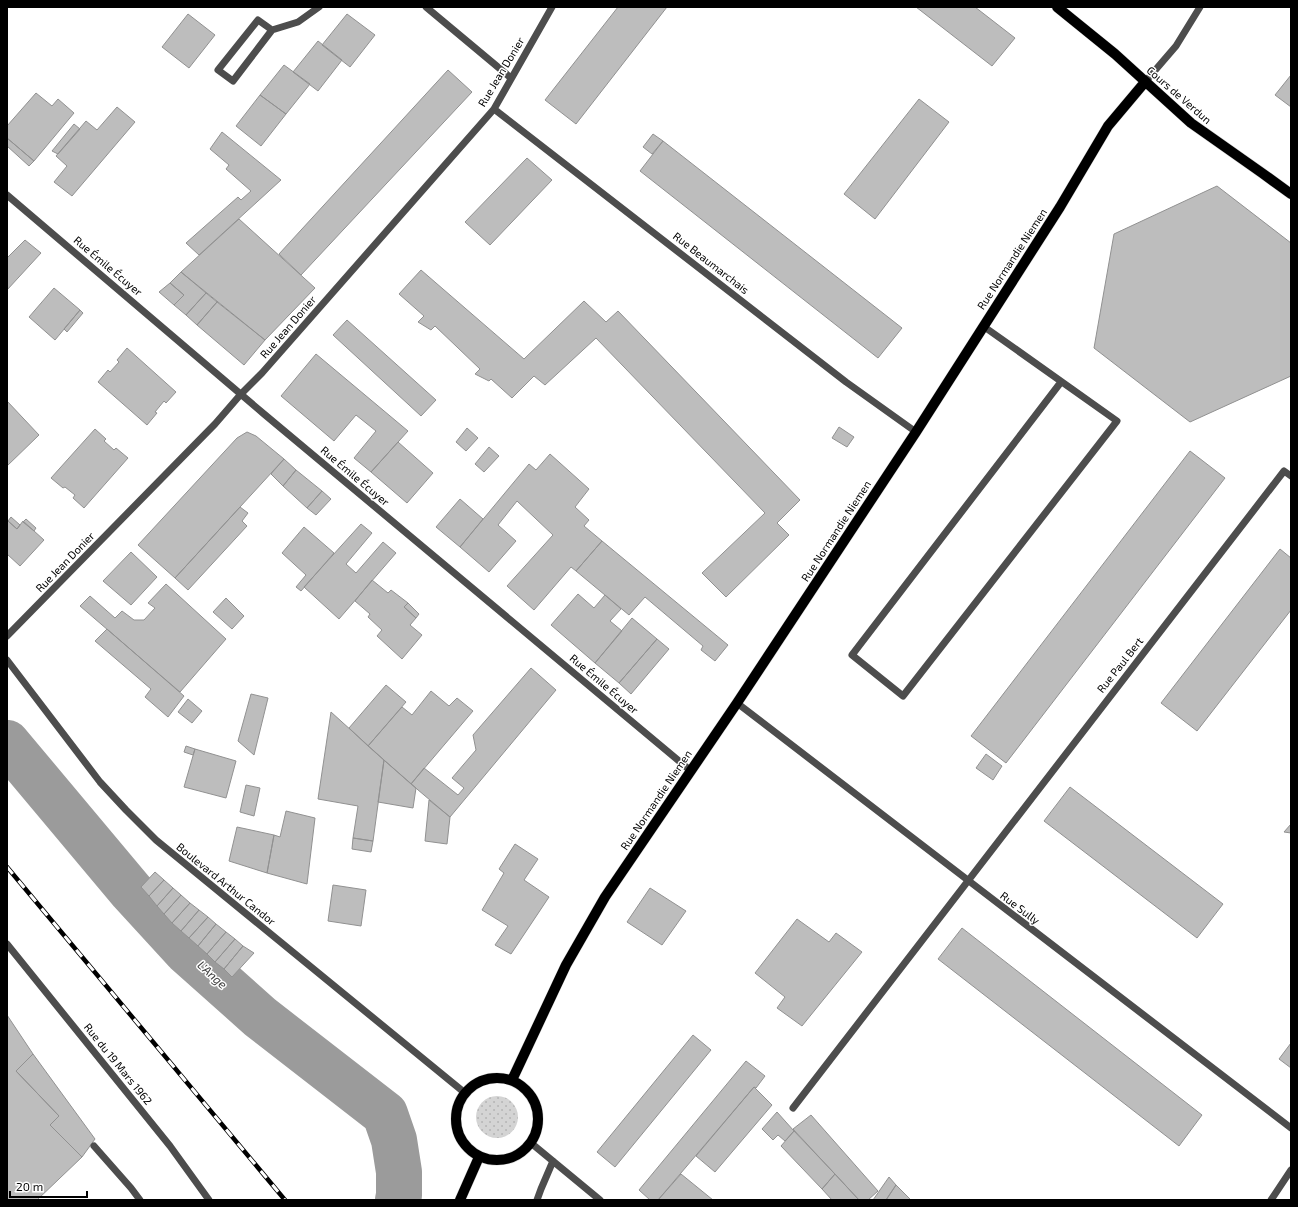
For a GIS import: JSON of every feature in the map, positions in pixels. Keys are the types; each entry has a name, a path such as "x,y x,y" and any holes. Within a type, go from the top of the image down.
{"main road":[{"name":"Cours de Verdun","path":"1057,7 1114,54 1191,123 1291,194"},
{"name":"Rue Normandie Niemen","path":"512,1080 566,965 605,897 737,703 916,432 1060,207 1108,126 1145,82"},
{"path":"499,1078 512,1080 523,1087 531,1096 537,1107 538,1120 536,1132 523,1152 513,1158 490,1160 479,1157 467,1148 458,1135 456,1121 457,1106 465,1093 471,1087 486,1079 499,1078"},
{"path":"460,1200 479,1157"}],"street":[{"path":"272,30 258,20 218,70 233,81 272,30 298,22 319,7"},
{"path":"426,7 511,78"},
{"name":"Rue Jean Donier","path":"7,636 215,424 241,394 262,373 494,109 552,7"},
{"name":"Rue Normandie Niemen","path":"1145,82 1176,46 1200,7"},
{"name":"Rue Beaumarchais","path":"494,109 846,382 916,432"},
{"name":"Rue Émile Écuyer","path":"7,195 241,394 691,771"},
{"path":"983,326 1116,421 903,696 852,655 1061,382"},
{"name":"Rue Paul Bert","path":"968,881 1284,471 1291,476"},
{"name":"Boulevard Arthur Candor","path":"7,660 100,782 156,840 465,1093"},
{"name":"Rue Sully","path":"737,703 1291,1128"},
{"path":"793,1108 968,881"},
{"name":"Rue du 19 Mars 1962","path":"7,944 170,1146 209,1200"},
{"path":"530,1143 598,1199"},
{"path":"94,1146 140,1200"},
{"path":"537,1200 540,1189 553,1161"},
{"path":"1271,1200 1291,1170"}],"shaded area":[{"path":"493,1096 501,1096 509,1099 515,1105 518,1117 515,1129 509,1135 501,1138 493,1138 485,1135 479,1129 476,1121 476,1113 479,1105 485,1099"}],"building":[{"path":"618,7 667,7 576,124 545,100"},
{"path":"916,7 975,7 1015,38 992,66"},
{"path":"188,14 215,35 189,68 162,47"},
{"path":"347,14 375,35 350,67 322,45"},
{"path":"318,41 342,60 318,91 293,72"},
{"path":"284,65 310,84 286,114 260,95"},
{"path":"448,70 472,92 301,275 279,254"},
{"path":"1291,75 1291,107 1275,95"},
{"path":"36,93 52,106 58,99 74,113 34,161 7,138 7,126"},
{"path":"260,95 286,114 261,146 236,126"},
{"path":"919,99 949,122 875,219 844,194"},
{"path":"117,107 135,122 72,196 54,182 67,166 56,156 86,121 97,130"},
{"path":"74,124 80,129 58,154 52,151"},
{"path":"222,132 281,180 199,255 186,243 238,197 241,200 251,191 226,169 229,165 210,149"},
{"path":"653,134 663,141 652,154 643,147"},
{"path":"7,138 34,161 29,166 7,146"},
{"path":"663,141 902,328 878,358 640,171"},
{"path":"527,158 552,180 490,245 465,222"},
{"path":"1217,186 1291,243 1291,376 1190,422 1094,348 1114,234"},
{"path":"239,219 315,288 265,340 181,272"},
{"path":"25,240 41,253 7,290 7,258"},
{"path":"421,270 524,359 584,301 606,322 618,311 800,500 777,523 789,535 726,597 702,573 765,513 596,338 545,385 534,376 512,398 491,379 489,381 475,374 480,369 435,326 431,330 418,322 424,316 399,294"},
{"path":"181,272 206,293 186,315 174,305 184,295 170,283"},
{"path":"170,283 184,295 174,305 159,292"},
{"path":"54,288 80,310 55,340 29,317"},
{"path":"206,293 217,302 197,325 186,315"},
{"path":"217,302 265,340 244,365 197,325"},
{"path":"80,310 83,313 67,332 64,329"},
{"path":"347,320 436,400 421,416 333,335"},
{"path":"127,348 176,392 166,403 164,401 155,412 157,413 147,425 98,382 108,370 110,372 119,362 117,360"},
{"path":"316,354 408,431 371,472 354,458 376,431 356,415 334,441 281,396"},
{"path":"7,401 39,435 7,466"},
{"path":"839,427 854,437 847,447 832,438"},
{"path":"467,428 478,438 466,451 456,442"},
{"path":"95,429 106,439 104,441 114,450 116,448 128,458 84,508 73,498 75,495 65,487 63,488 51,478"},
{"path":"247,432 256,436 284,459 175,578 138,545 237,438"},
{"path":"398,442 433,473 407,503 371,472"},
{"path":"489,447 499,456 484,472 475,464"},
{"path":"1190,451 1225,478 1006,763 971,736"},
{"path":"550,454 589,489 575,507 589,520 584,526 602,541 576,571 571,567 534,610 507,586 553,535 517,501 498,525 516,541 489,572 460,547 529,464 536,470"},
{"path":"284,459 296,470 283,486 271,474"},
{"path":"296,470 322,491 307,508 283,486"},
{"path":"322,491 331,499 316,515 307,508"},
{"path":"460,499 483,519 460,547 436,527"},
{"path":"240,507 248,513 242,521 247,526 188,590 175,578"},
{"path":"11,517 20,525 17,529 8,521"},
{"path":"26,519 36,528 34,531 23,522"},
{"path":"8,521 17,529 23,521 44,540 20,566 7,554"},
{"path":"361,524 372,533 346,564 356,573 383,542 396,553 339,619 304,587"},
{"path":"304,527 334,553 301,591 296,587 306,575 282,553"},
{"path":"602,541 728,645 715,661 701,650 703,646 645,597 629,615 576,571"},
{"path":"1280,549 1291,558 1291,610 1197,731 1161,703"},
{"path":"131,552 157,577 131,605 103,581"},
{"path":"372,580 388,593 391,590 408,603 404,607 416,618 410,625 422,635 402,659 377,636 382,630 368,617 370,614 355,601"},
{"path":"166,584 226,639 180,692 80,606 90,596 115,618 122,611 134,620 144,620 155,608 148,603"},
{"path":"578,594 594,608 605,595 621,609 610,621 622,631 595,663 551,625"},
{"path":"226,598 244,616 232,629 213,612"},
{"path":"408,603 419,614 416,618 404,607"},
{"path":"632,618 657,639 619,683 595,663"},
{"path":"107,629 184,696 168,717 145,697 151,689 95,641"},
{"path":"657,639 669,649 631,694 619,683"},
{"path":"531,668 556,690 450,817 411,784 424,768 458,795 464,788 452,778 476,750 473,735"},
{"path":"386,685 406,702 368,746 349,728"},
{"path":"431,691 449,706 457,698 473,711 411,784 368,746 402,707 412,715"},
{"path":"251,694 268,698 254,755 238,741"},
{"path":"188,699 202,711 192,723 178,712"},
{"path":"331,712 384,760 373,841 353,838 358,806 318,799"},
{"path":"186,746 195,749 193,755 184,752"},
{"path":"195,749 236,761 226,798 184,787"},
{"path":"986,754 1002,766 993,780 976,768"},
{"path":"384,760 416,788 413,808 378,802"},
{"path":"246,785 260,788 254,816 240,812"},
{"path":"1070,787 1223,904 1197,938 1044,821"},
{"path":"429,800 450,817 447,844 425,841"},
{"path":"286,811 315,818 307,884 267,873 274,835 280,837"},
{"path":"1291,824 1291,833 1284,832"},
{"path":"237,827 274,835 267,873 229,861"},
{"path":"353,838 373,841 371,852 352,849"},
{"path":"515,844 538,859 524,880 549,897 511,954 495,945 508,926 482,910 504,873 499,869"},
{"path":"155,872 164,880 149,896 141,887"},
{"path":"164,880 173,888 157,906 149,896"},
{"path":"333,885 366,890 361,926 328,921"},
{"path":"173,888 181,895 164,914 157,906"},
{"path":"650,888 686,911 662,945 627,922"},
{"path":"181,895 190,903 172,923 164,914"},
{"path":"190,903 199,910 181,931 172,923"},
{"path":"199,910 208,917 189,938 181,931"},
{"path":"208,917 216,924 198,946 189,938"},
{"path":"797,919 829,942 836,933 862,952 802,1026 777,1008 785,997 755,973"},
{"path":"216,924 226,932 207,954 198,946"},
{"path":"962,928 1202,1115 1179,1146 938,959"},
{"path":"226,932 235,939 215,962 207,954"},
{"path":"235,939 243,946 224,969 215,962"},
{"path":"243,946 254,953 232,977 224,969"},
{"path":"7,1015 33,1054 16,1071 59,1116 50,1125 82,1157 37,1200 7,1200"},
{"path":"693,1035 711,1050 615,1167 597,1152"},
{"path":"1291,1043 1291,1068 1279,1059"},
{"path":"33,1054 95,1139 82,1157 50,1125 59,1116 16,1071"},
{"path":"746,1061 765,1076 658,1200 650,1200 639,1190"},
{"path":"754,1087 772,1105 715,1172 696,1156"},
{"path":"777,1112 794,1131 785,1141 778,1135 773,1140 762,1129"},
{"path":"811,1115 878,1191 868,1200 859,1200 793,1129"},
{"path":"794,1131 835,1174 822,1189 781,1146"},
{"path":"681,1174 713,1200 658,1200"},
{"path":"835,1174 859,1200 832,1200 822,1189"},
{"path":"889,1177 896,1185 886,1200 873,1200"},
{"path":"896,1185 911,1200 886,1200"}],"waterway":[{"name":"L'Ange","path":"7,743 131,891 186,951 260,1017 385,1114 394,1140 399,1172 398,1200"}],"railway":[{"path":"7,867 285,1200"}]}
